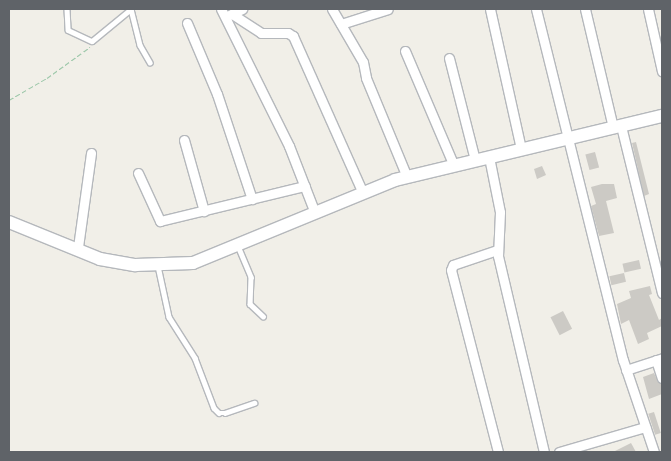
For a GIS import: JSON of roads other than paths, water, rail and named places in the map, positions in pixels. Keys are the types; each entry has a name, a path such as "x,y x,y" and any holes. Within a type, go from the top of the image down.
{"main road":[{"path":"9,222 78,247 100,259 135,265 193,263 406,177 662,116"}],"street":[{"path":"226,13 242,9"},
{"path":"332,9 364,65 366,78 406,177"},
{"path":"341,24 388,9"},
{"path":"490,9 521,149"},
{"path":"536,9 626,370 652,451"},
{"path":"585,9 662,293"},
{"path":"648,9 662,71"},
{"path":"226,13 286,139 315,213"},
{"path":"226,13 261,33 288,33 293,36 363,193"},
{"path":"187,23 217,94 252,199"},
{"path":"405,50 454,166"},
{"path":"449,58 475,160"},
{"path":"184,140 204,211"},
{"path":"78,247 91,153"},
{"path":"489,157 500,212 497,250 544,452"},
{"path":"138,173 158,221 305,186"},
{"path":"497,250 453,265 451,270 498,452"},
{"path":"626,370 659,359 662,378"},
{"path":"559,452 645,427"}],"lane":[{"path":"68,9 68,30 94,41 131,9 140,45 150,62"},
{"path":"238,245 251,277 250,304 263,316"},
{"path":"157,264 169,317 195,358 214,408 219,413 225,413 254,402"}]}
